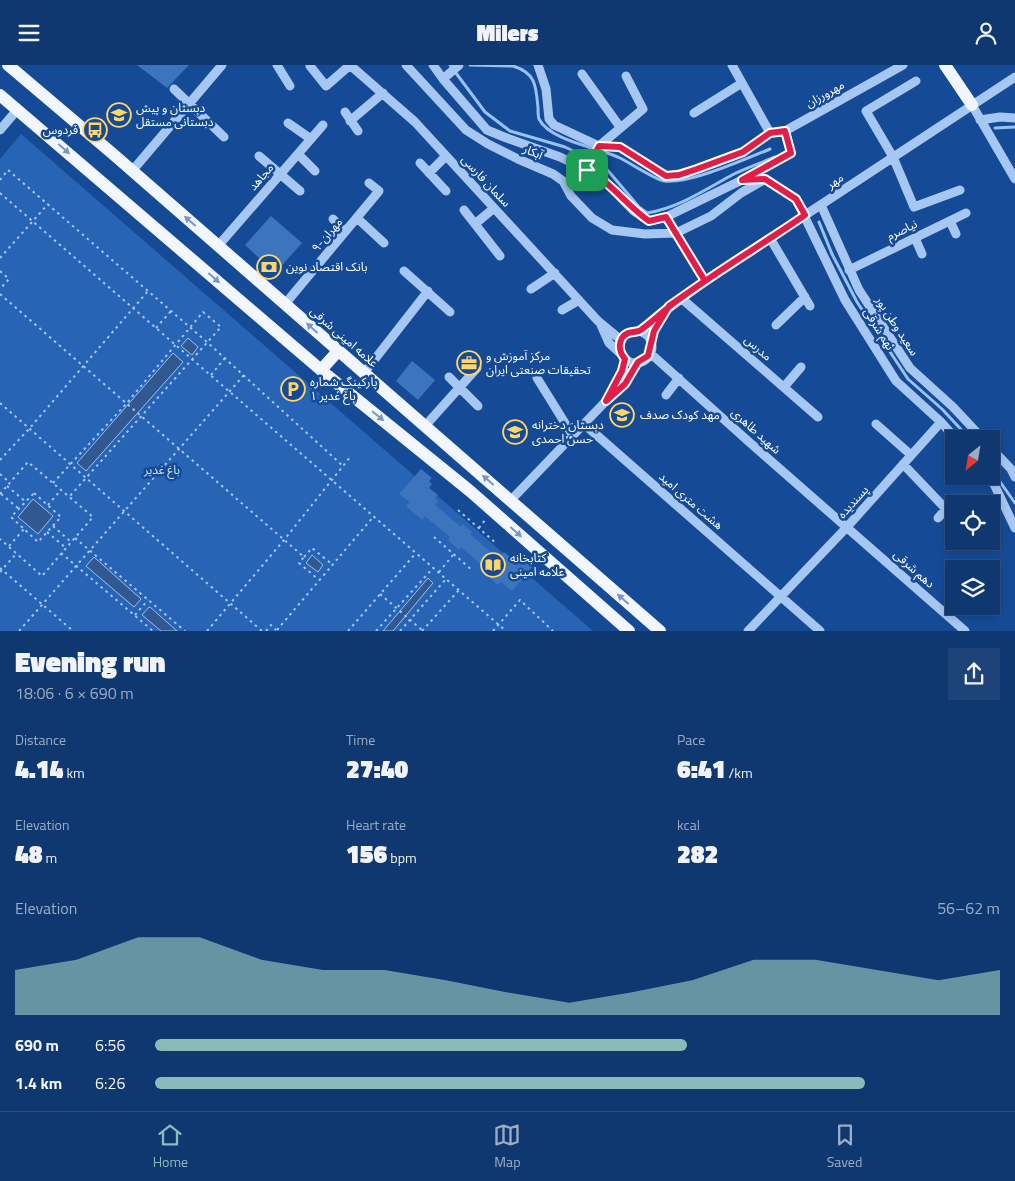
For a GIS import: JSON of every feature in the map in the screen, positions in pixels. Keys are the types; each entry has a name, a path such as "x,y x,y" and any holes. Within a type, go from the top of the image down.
{"main road":[{"name":"علامه امینی شرقی","path":"8,65 660,631"},
{"path":"945,65 972,105"},
{"path":"1,97 321,370 470,491 629,631"},
{"path":"321,370 338,351"}],"street":[{"path":"132,171 222,65"},
{"path":"277,65 290,85"},
{"path":"310,65 326,86 350,65"},
{"name":"سلمان فارسی","path":"350,65 415,122 598,321 621,340"},
{"name":"آبکار","path":"406,65 466,130 488,144 553,174 563,181 571,197 592,218 612,230 645,234 676,233 711,216 741,193 765,179"},
{"name":"آبکار","path":"433,65 487,130 560,157 601,177 634,211 649,221 666,217 742,180 765,179"},
{"path":"443,79 459,65"},
{"path":"538,65 546,89 549,119 554,125 599,146 620,147 666,176 679,175 743,152 770,133 785,131 791,153 742,180"},
{"path":"732,65 770,133"},
{"name":"مهرورزان","path":"785,131 903,65"},
{"path":"582,74 620,127"},
{"path":"587,170 599,146 643,109 626,76"},
{"name":"مهر","path":"639,331 669,306 705,281 1015,77"},
{"path":"916,81 866,111 893,157 914,207 960,190"},
{"path":"694,113 742,83"},
{"path":"174,89 224,137"},
{"path":"350,121 383,93"},
{"path":"972,105 1015,179"},
{"path":"0,130 17,110"},
{"path":"345,112 358,131"},
{"path":"980,120 1000,117 1015,118"},
{"path":"288,123 311,139"},
{"name":"مجاهد","path":"218,246 322,125"},
{"path":"298,154 315,171"},
{"path":"429,173 446,155"},
{"path":"259,156 300,191"},
{"path":"420,163 446,191"},
{"path":"765,179 796,199 805,215"},
{"name":"۹-مهران","path":"285,304 379,191 369,183"},
{"name":"سعید وطن پور","path":"821,205 859,290 910,368 953,407 975,430"},
{"path":"476,224 494,208"},
{"path":"464,210 500,256"},
{"name":"نیاصرم","path":"849,271 966,213"},
{"name":"نهم شرقی","path":"805,215 845,299 896,381 948,430"},
{"path":"666,217 705,281"},
{"path":"357,218 384,243"},
{"path":"333,219 346,232"},
{"path":"950,221 956,234"},
{"path":"915,238 922,253"},
{"path":"770,239 810,306"},
{"path":"404,271 450,312"},
{"path":"531,289 555,273"},
{"path":"364,373 428,291"},
{"path":"776,325 805,297"},
{"name":"مدرس","path":"681,298 818,417"},
{"path":"562,310 579,300"},
{"name":"مهر","path":"651,342 654,331 669,306"},
{"name":"سلمان فارسی","path":"598,321 609,343 624,357"},
{"path":"606,401 622,371 624,357 620,345 621,340 630,331 639,331 646,335 651,342 650,353 645,359 638,362 629,361 624,357"},
{"name":"شهید طاهری","path":"650,353 847,527"},
{"path":"511,500 606,401 625,384 638,362"},
{"path":"784,387 801,367"},
{"path":"425,426 476,368"},
{"path":"449,377 478,406"},
{"path":"537,378 573,436"},
{"path":"666,395 679,378"},
{"name":"پسندیده","path":"748,631 847,527 941,422"},
{"name":"هشت متری امید","path":"584,424 820,631"},
{"path":"876,425 911,455"},
{"path":"1000,457 1012,469 1015,477"},
{"path":"903,464 946,509 938,518"},
{"path":"994,485 1015,527"},
{"name":"دهم شرقی","path":"847,527 964,631"}],"path":[{"path":"0,179 8,170 207,342 343,466"},
{"path":"0,193 506,631"},
{"path":"0,258 48,204"},
{"path":"0,271 9,279 0,289"},
{"path":"0,460 30,429 148,291"},
{"path":"0,294 82,367 304,557"},
{"path":"156,328 171,311"},
{"path":"53,483 126,404 203,312 221,327 69,497"},
{"path":"210,375 225,358"},
{"path":"18,631 244,375"},
{"path":"0,403 262,631"},
{"path":"207,631 284,541 351,456"},
{"path":"0,540 42,576 93,517 28,462 0,494 19,509"},
{"path":"0,474 10,483"},
{"path":"7,486 26,502"},
{"path":"48,505 61,490"},
{"path":"34,493 61,517 38,542 11,517 26,502 34,493"},
{"path":"458,510 497,544"},
{"path":"266,631 271,625 277,631 374,516"},
{"path":"52,526 71,542"},
{"path":"8,547 24,529"},
{"path":"47,532 66,548"},
{"path":"434,537 473,571"},
{"path":"75,538 185,631"},
{"path":"319,580 299,563 312,547 333,565"},
{"path":"61,553 153,631"},
{"path":"348,631 416,553"},
{"path":"16,554 1,570 73,631"},
{"path":"439,572 454,555"},
{"path":"376,631 433,568"},
{"path":"400,631 446,579"},
{"path":"380,594 422,631 459,590"},
{"path":"135,615 148,600"},
{"path":"493,631 520,600 554,631"}],"green space":[{"name":"باغ غدیر","path":"21,134 593,631 0,631 0,159"}],"shaded area":[{"path":"188,338 198,347 192,355 181,346"},
{"path":"173,353 183,362 86,471 77,463"},
{"path":"33,499 53,516 38,534 18,517"},
{"path":"312,555 323,565 318,572 306,563"},
{"path":"94,557 141,599 134,607 86,566"},
{"path":"428,578 433,583 393,631 383,631"},
{"path":"149,607 177,631 161,631 142,615"}],"building":[{"path":"137,65 189,65 167,88"},
{"path":"271,216 302,243 275,273 245,245"},
{"path":"412,361 435,380 418,400 396,381"},
{"path":"421,469 432,478 429,481 432,484 429,488 438,495 435,498 438,501 435,505 461,527 462,524 472,532 470,534 495,556 498,552 501,555 504,552 513,559 515,556 519,559 521,556 533,566 512,591 501,582 498,585 482,571 485,568 461,547 459,550 448,540 450,537 425,516 422,520 406,506 410,502 399,494"}],"waterway":[{"path":"450,65 485,112 510,131 565,147 604,166 639,207 647,213 680,203 732,175 775,157"},
{"path":"470,65 513,66 526,72 533,81 539,119 545,127 553,133 576,143 620,158 660,180 675,181 688,179 770,149"},
{"path":"995,128 1015,127"},
{"path":"819,222 832,254 857,302 908,379 942,409 962,430"},
{"path":"1000,482 1015,503"}],"place":[{"name":"دبستان و پیش دبستانی مستقل","path":"119,115"},
{"name":"فردوس","path":"95,130"},
{"name":"بانک اقتصاد نوین","path":"269,267"},
{"name":"مرکز آموزش و تحقیقات صنعتی ایران","path":"469,363"},
{"name":"پارکینگ شماره ۱ باغ غدیر","path":"293,389"},
{"name":"مهد کودک صدف","path":"622,415"},
{"name":"دبستان دخترانه حسن احمدی","path":"515,432"},
{"name":"کتابخانه علامه امینی","path":"493,565"}],"route":[{"path":"587,170 599,146 620,147 666,176 679,175 743,152 770,133 785,131 791,153 742,180 765,179 796,199 805,215 669,306 639,331 630,331 626,334 621,340 620,345 620,350 625,359 622,371 606,401 625,384 638,362 645,359 650,353 654,331 669,306 705,281 666,217 649,221 634,211 601,177 587,170"}]}
